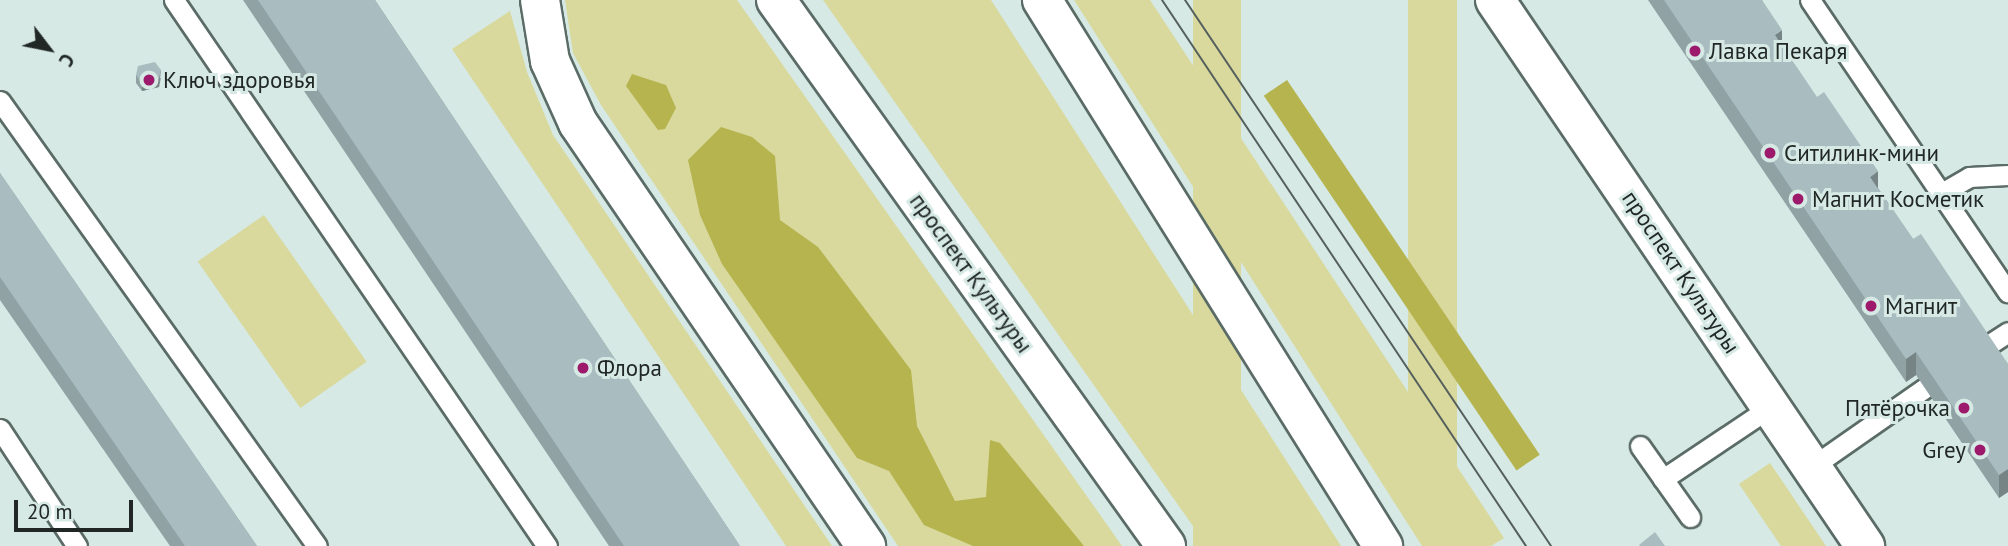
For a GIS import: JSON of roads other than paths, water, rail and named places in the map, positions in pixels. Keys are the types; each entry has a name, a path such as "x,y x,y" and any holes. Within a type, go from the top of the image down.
{"main road":[{"path":"540,0 550,61 578,123 866,546"},
{"name":"проспект Культуры","path":"776,0 1166,546"},
{"path":"1042,0 1383,546"},
{"name":"проспект Культуры","path":"1495,0 1865,546"}],"lane":[{"path":"174,0 547,546"},
{"path":"1810,0 2008,292"},
{"path":"0,101 317,546"},
{"path":"1940,194 1969,177 2008,175"},
{"path":"1982,349 2008,332"},
{"path":"1813,466 1925,388"},
{"path":"1663,479 1772,406"},
{"path":"0,429 77,546"},
{"path":"1640,446 1690,517"}],"tram line":[{"path":"1162,0 1526,546"},
{"path":"1185,0 1551,546"}],"place":[{"name":"Лавка Пекаря","path":"1695,51"},
{"name":"Ключ здоровья","path":"149,80"},
{"name":"Ситилинк-мини","path":"1770,153"},
{"name":"Магнит Косметик","path":"1798,199"},
{"name":"Магнит","path":"1871,306"},
{"name":"Флора","path":"583,368"},
{"name":"Пятёрочка","path":"1964,408"},
{"name":"Grey","path":"1980,450"}]}
